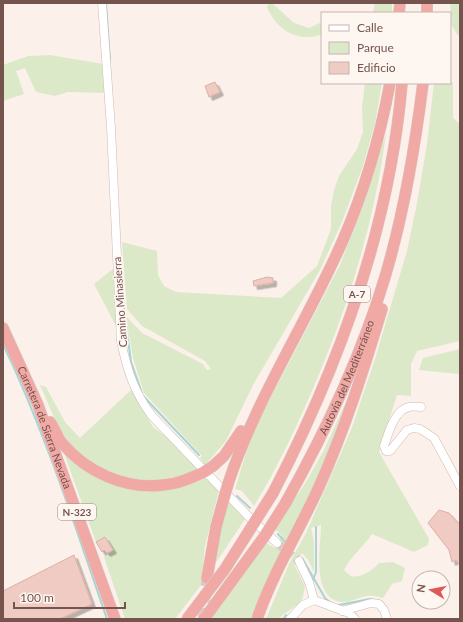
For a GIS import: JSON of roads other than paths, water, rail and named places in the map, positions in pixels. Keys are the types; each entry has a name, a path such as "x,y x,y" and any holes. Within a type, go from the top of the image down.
{"highway":[{"path":"207,578 215,534 224,498 242,445 266,390 327,274 361,196 376,148 390,84"},
{"name":"Autovía del Mediterráneo","path":"187,619 225,569 273,493 296,448 319,397 340,344 364,273 385,192 402,84"},
{"name":"Autovía del Mediterráneo","path":"204,619 260,542 285,504 321,438 356,359 385,276 395,240 415,146 423,84"},
{"path":"257,619 277,571 319,487 343,431 367,360 392,273 395,240"},
{"name":"Carretera de Sierra Nevada","path":"3,328 38,406 115,619"},
{"path":"38,406 66,448 91,468 108,478 143,486 163,486 184,481 209,469 234,443 255,404 266,390"}],"street":[{"name":"Camino Minasierra","path":"102,3 111,136 121,341 128,372 142,402 152,416 249,517 277,543"},
{"path":"421,408 409,406 401,411 393,423 384,446 386,450 390,451 406,430 414,428 420,429 434,438 460,486"},
{"path":"299,561 314,600"},
{"path":"290,619 303,605 314,600 350,613 354,619"},
{"path":"342,611 371,603 378,604 384,610 387,619"}],"waterway":[{"path":"106,3 110,60"},
{"path":"122,282 124,310"},
{"path":"125,316 131,362 142,393"},
{"path":"3,344 46,445 107,619"},
{"path":"144,397 199,455"},
{"path":"237,496 250,508"},
{"path":"313,580 316,572 316,527"},
{"path":"278,534 286,543"},
{"path":"302,558 325,598 331,603"},
{"path":"339,605 370,599 380,601"},
{"path":"283,619 286,615"}],"tunnel":[{"path":"277,543 299,561"},
{"path":"203,619 207,578"}]}
